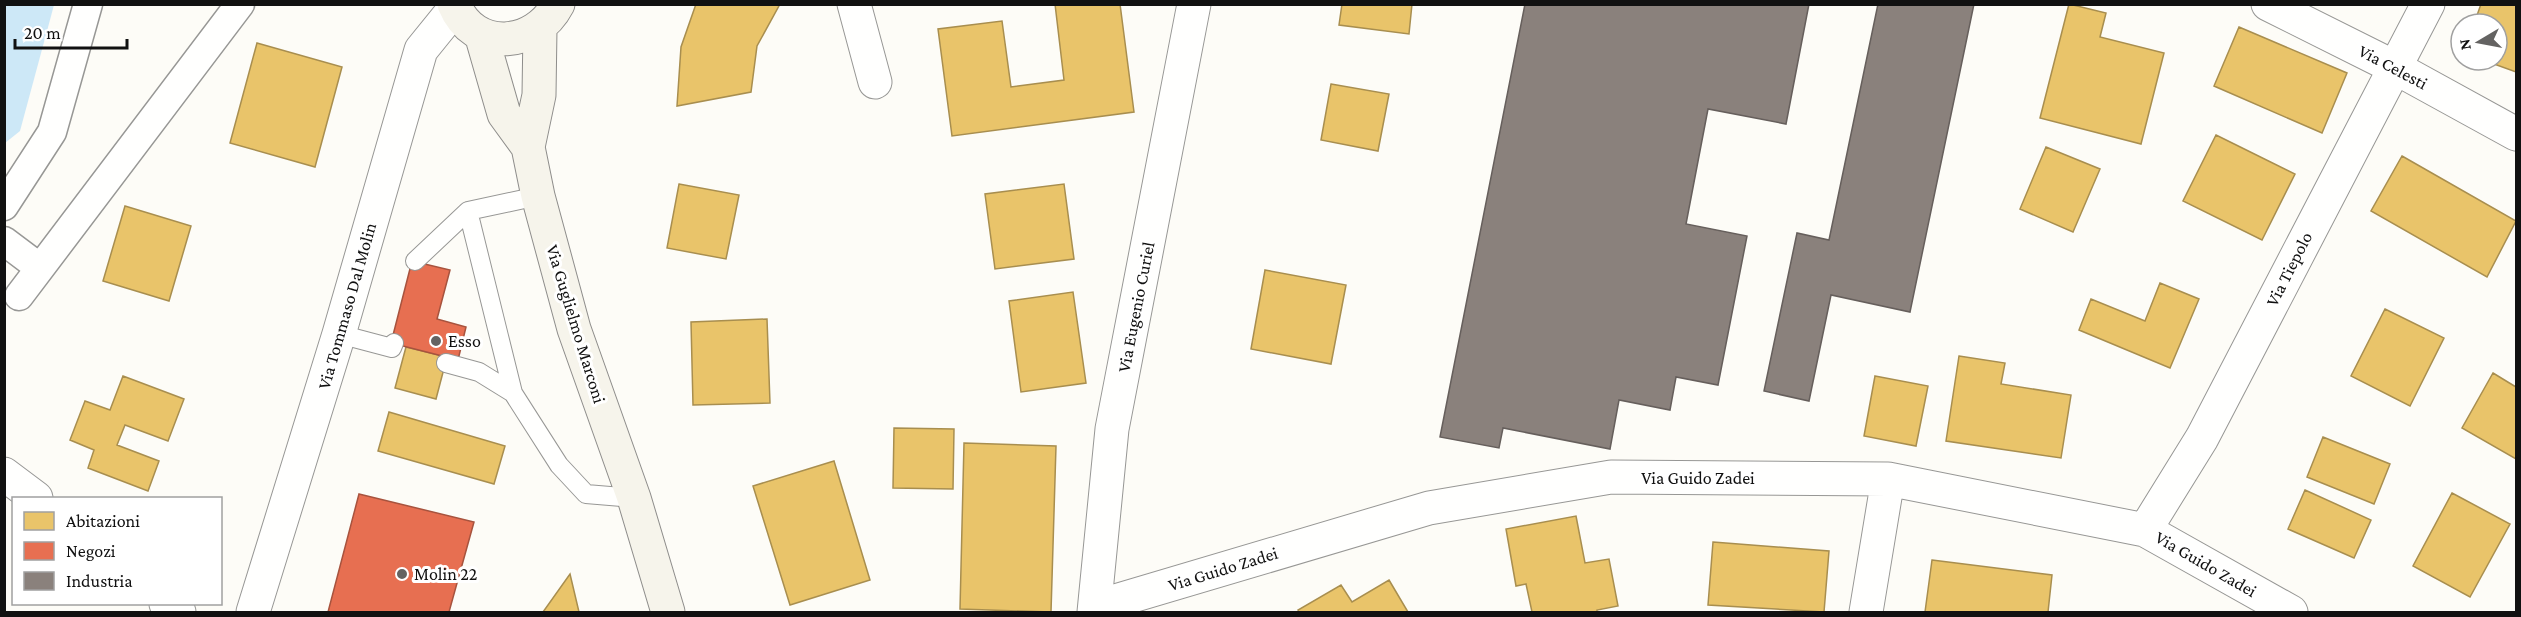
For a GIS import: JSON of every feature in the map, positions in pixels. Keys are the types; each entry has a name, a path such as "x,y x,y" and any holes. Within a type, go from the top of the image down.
{"main road":[{"path":"455,6 466,22 481,34 496,39 511,39 549,17"},
{"name":"Via Guglielmo Marconi","path":"549,17 539,95 528,147 538,196 574,329 634,498 668,612"},
{"path":"481,34 504,114 528,147"}],"street":[{"path":"4,206 52,132 88,4"},
{"path":"19,296 240,4"},
{"path":"854,4 875,82"},
{"name":"Via Eugenio Curiel","path":"1094,610 1112,429 1194,4"},
{"name":"Via Celesti","path":"2268,4 2394,67 2517,134"},
{"name":"Via Tiepolo","path":"2145,530 2202,438 2427,4"},
{"name":"Via Tommaso Dal Molin","path":"253,612 339,334 421,50 455,6"},
{"path":"4,241 40,268"},
{"path":"4,474 35,497"},
{"name":"Via Guido Zadei","path":"1094,610 1429,508 1611,477 1888,479 2145,530 2291,612"},
{"path":"1866,612 1888,479"}],"lane":[{"path":"414,261 468,211 538,196"},
{"path":"468,211 513,393 559,465 586,494 634,498"},
{"path":"339,334 392,348 394,344"},
{"path":"446,363 479,372 513,393"}],"water":[{"path":"5,4 54,5 20,131 5,143"}],"building: Abitazioni":[{"path":"696,4 780,4 757,46 751,92 677,106 681,47"},
{"path":"1055,4 1120,4 1134,112 952,136 938,29 1002,21 1011,87 1064,80"},
{"path":"1342,4 1412,4 1409,34 1339,25"},
{"path":"2069,4 2106,13 2100,37 2164,53 2141,144 2040,118"},
{"path":"2481,4 2516,4 2516,72 2509,69 2509,12 2478,12"},
{"path":"2239,27 2347,73 2322,133 2214,86"},
{"path":"257,43 342,67 315,167 230,143"},
{"path":"1331,84 1389,94 1378,151 1321,140"},
{"path":"2216,135 2295,174 2262,240 2183,201"},
{"path":"2046,147 2100,169 2073,232 2020,209"},
{"path":"2402,156 2516,221 2487,277 2371,211"},
{"path":"679,184 739,195 726,259 667,248"},
{"path":"1064,184 1074,259 995,269 985,194"},
{"path":"125,206 191,226 169,301 103,281"},
{"path":"1265,270 1346,285 1331,364 1251,349"},
{"path":"2160,283 2199,299 2170,368 2079,330 2091,299 2145,321"},
{"path":"1073,292 1086,383 1021,392 1009,301"},
{"path":"2385,309 2444,338 2410,406 2351,376"},
{"path":"767,319 770,403 693,405 691,322"},
{"path":"406,347 447,357 436,399 395,388"},
{"path":"1959,356 2005,363 2001,384 2071,395 2061,458 1946,441"},
{"path":"2493,373 2516,387 2516,459 2462,428"},
{"path":"123,376 184,399 168,441 125,425 117,445 159,461 148,491 88,468 94,450 70,440 85,401 110,410"},
{"path":"1875,376 1928,386 1916,446 1864,436"},
{"path":"389,412 505,446 494,484 378,451"},
{"path":"894,428 954,429 953,489 893,488"},
{"path":"2323,437 2390,464 2374,504 2307,477"},
{"path":"964,443 1056,446 1051,612 960,609"},
{"path":"834,461 870,580 790,605 753,486"},
{"path":"2305,490 2371,520 2354,558 2288,529"},
{"path":"2452,493 2510,524 2470,597 2413,566"},
{"path":"1576,516 1585,563 1609,559 1618,606 1597,610 1597,612 1532,612 1526,584 1516,586 1506,529"},
{"path":"1713,542 1829,551 1824,612 1708,605"},
{"path":"1932,560 2052,575 2048,612 1925,612"},
{"path":"570,574 579,612 543,612"},
{"path":"1389,580 1408,612 1299,612 1298,610 1341,585 1352,602"}],"building: Negozi":[{"path":"412,261 450,270 437,319 466,327 458,360 391,343"},
{"path":"359,494 474,522 449,612 328,612"}],"building: Industria":[{"path":"1525,4 1809,4 1786,124 1708,109 1686,224 1747,236 1718,385 1676,377 1670,410 1619,400 1610,449 1503,428 1499,448 1440,437"},
{"path":"1878,4 1974,4 1910,312 1831,295 1809,401 1764,391 1797,233 1829,240"}],"place":[{"name":"Esso","path":"436,341"},
{"name":"Molin 22","path":"402,574"}]}
